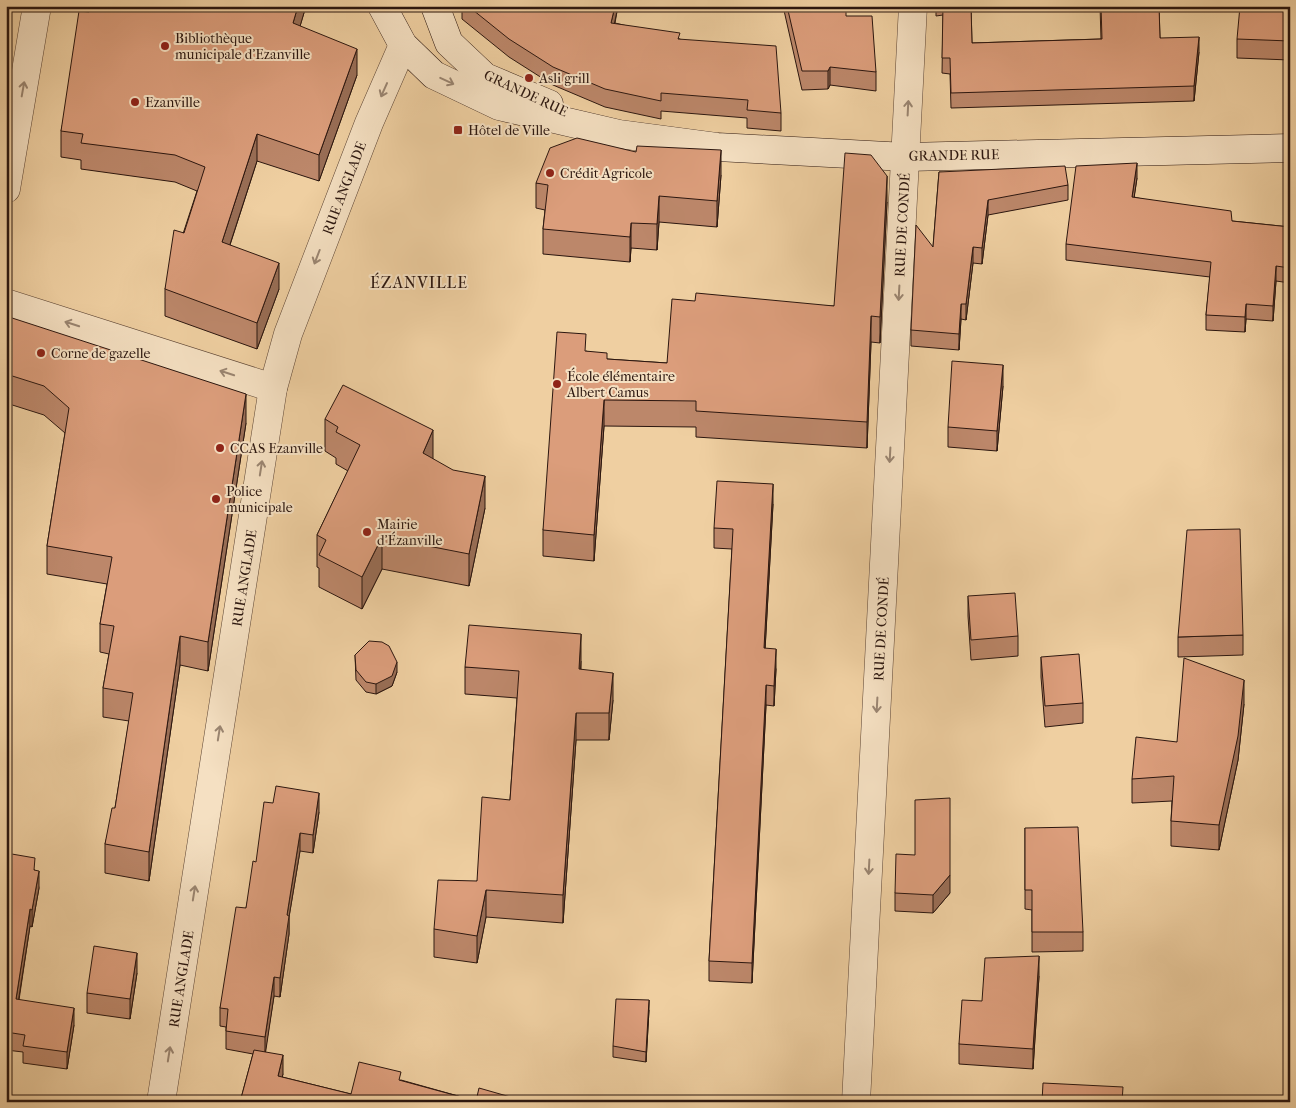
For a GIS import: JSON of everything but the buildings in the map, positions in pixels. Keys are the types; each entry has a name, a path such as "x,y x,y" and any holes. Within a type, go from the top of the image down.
{"street":[{"path":"6,189 37,6"},
{"name":"GRANDE RUE","path":"382,6 403,45 434,75 499,106 619,134 717,147 906,157 1290,148"},
{"name":"GRANDE RUE","path":"436,6 449,43 485,77 619,134"},
{"name":"RUE DE CONDÉ","path":"856,1102 913,6"},
{"name":"RUE ANGLADE","path":"161,1102 274,388 288,334 369,123 403,45"},
{"path":"6,303 274,388"}],"place":[{"name":"Bibliothèque municipale d'Ezanville","path":"165,46"},
{"name":"Asli grill","path":"529,78"},
{"name":"Ezanville","path":"135,102"},
{"name":"Hôtel de Ville","path":"458,130"},
{"name":"Crédit Agricole","path":"550,173"},
{"name":"Corne de gazelle","path":"41,353"},
{"name":"École élémentaire Albert Camus","path":"557,384"},
{"name":"CCAS Ezanville","path":"220,448"},
{"name":"Police municipale","path":"216,499"},
{"name":"Mairie d'Ézanville","path":"367,532"}],"district":[{"name":"ÉZANVILLE","path":"419,282"}]}
